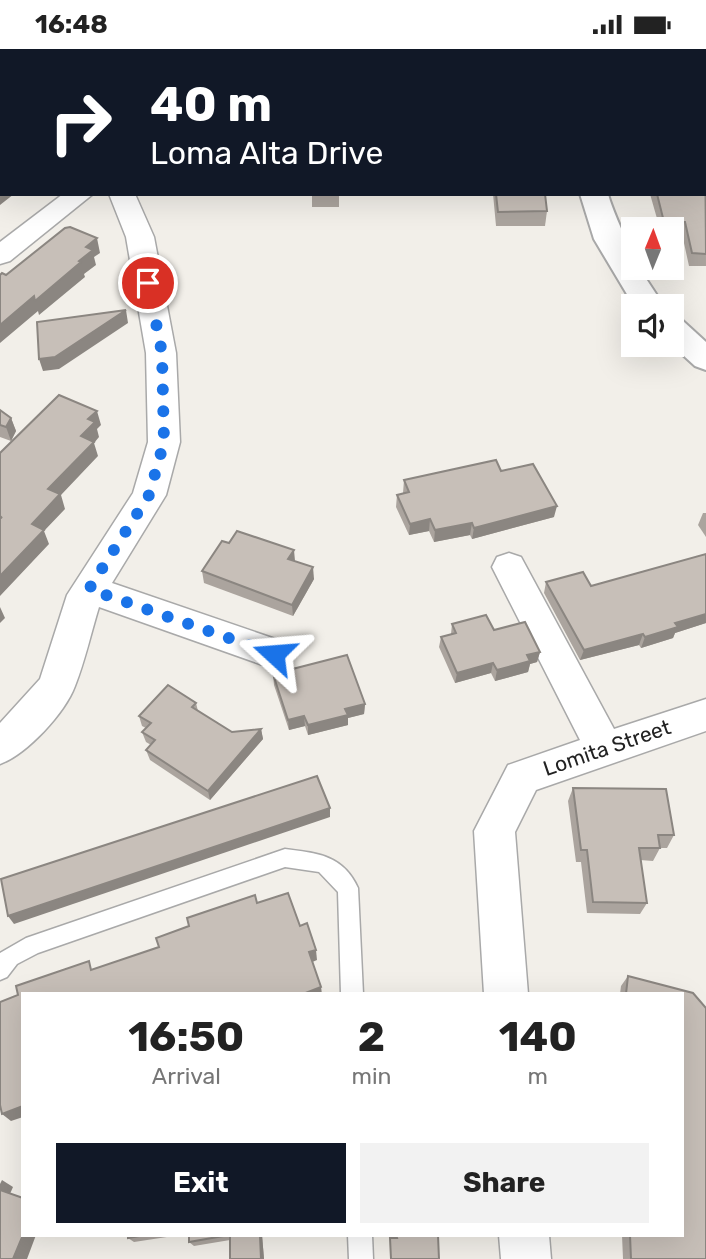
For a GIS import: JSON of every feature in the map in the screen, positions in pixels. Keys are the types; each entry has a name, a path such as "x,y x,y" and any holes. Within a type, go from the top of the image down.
{"street":[{"path":"0,255 77,196"},
{"path":"0,747 22,728 56,687 89,589 149,495 164,442 162,353 140,237 123,196"},
{"path":"594,196 599,220 625,271 641,294"},
{"path":"684,339 706,359"},
{"path":"509,567 605,749"},
{"path":"89,589 274,654"},
{"name":"Lomita Street","path":"506,992 494,831 522,777 706,715"},
{"path":"524,1237 526,1259"}],"lane":[{"path":"0,970 10,957 33,945 285,858 324,863 348,888 352,992"},
{"path":"360,1237 361,1259"}],"building":[{"path":"496,196 545,196 547,211 498,212"},
{"path":"658,196 706,196 706,254 692,253 684,217 663,217"},
{"path":"70,227 97,238 86,247 93,250 35,301 34,296 0,325 0,275 6,275 65,228"},
{"path":"126,310 55,357 39,359 37,322"},
{"path":"59,395 97,411 88,419 95,422 81,436 94,442 48,489 60,494 32,524 44,530 0,576 0,453"},
{"path":"0,410 11,418 6,427 0,425"},
{"path":"496,460 501,471 533,464 557,506 474,528 472,523 435,530 430,519 410,524 397,495 409,492 404,480"},
{"path":"237,531 294,550 288,559 313,567 292,605 202,571 222,541 229,543"},
{"path":"706,554 706,614 675,623 678,627 645,637 643,634 584,650 546,582 583,572 591,586"},
{"path":"486,615 494,630 525,622 540,652 527,655 530,661 497,670 493,663 457,673 441,637 456,633 452,624"},
{"path":"347,655 365,704 345,709 348,715 308,725 304,716 288,720 273,674"},
{"path":"168,685 196,703 192,707 232,732 261,729 208,791 146,750 155,740 142,732 151,723 139,716"},
{"path":"317,776 330,808 8,916 1,879"},
{"path":"573,788 666,789 674,835 658,835 660,848 639,848 647,903 593,902 587,850 581,850"},
{"path":"288,893 300,926 307,923 316,950 309,952 321,987 308,992 21,992 21,1107 2,1114 0,1002 18,995 16,986 89,961 91,970 159,947 156,938 189,926 187,918 255,895 257,903"},
{"path":"628,976 693,993 706,1008 706,1259 631,1259 630,1237 684,1237 684,992 626,992"},
{"path":"0,1190 21,1197 22,1237 13,1259 0,1259"},
{"path":"189,1237 218,1237 189,1242"},
{"path":"230,1237 260,1237 261,1259 230,1259"},
{"path":"438,1237 439,1259 391,1259 390,1238"}],"route":[{"path":"148,283 162,353 164,442 149,495 89,589 274,654"}]}
